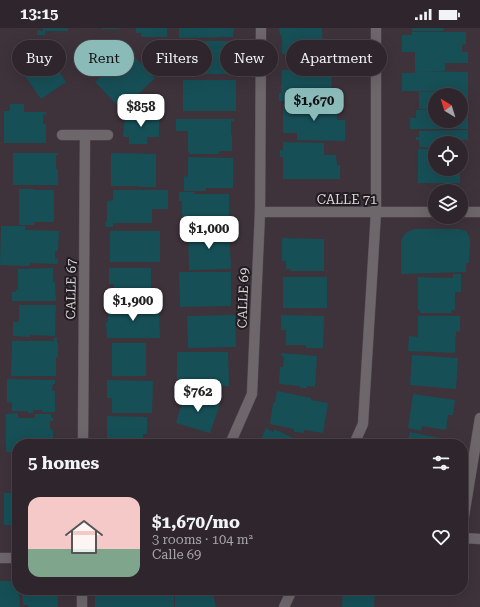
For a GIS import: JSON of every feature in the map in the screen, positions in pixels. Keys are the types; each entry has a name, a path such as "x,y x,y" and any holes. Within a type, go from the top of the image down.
{"street":[{"name":"CALLE 69","path":"232,439 252,394 260,212 261,28"},
{"path":"356,439 363,424 376,212 376,28"},
{"path":"62,135 108,135"},
{"name":"CALLE 67","path":"83,439 86,135"},
{"name":"CALLE 71","path":"260,212 428,212"},
{"path":"468,212 480,212"},
{"path":"468,491 480,418"},
{"path":"468,538 480,539"},
{"path":"0,558 12,558"},
{"path":"82,595 82,607"},
{"path":"284,607 290,595"}],"building":[{"path":"43,28 68,28 68,31 45,31 45,35 37,35 37,30 43,31"},
{"path":"119,28 119,29 102,29"},
{"path":"136,28 167,28 167,37 141,37 141,33 136,33"},
{"path":"179,28 234,28 233,37 179,38"},
{"path":"279,28 322,28 322,40 286,40 286,54 282,54 282,35 280,35"},
{"path":"412,28 444,28 443,31 412,31"},
{"path":"412,32 466,32 466,44 462,45 462,52 402,52 402,35 412,35"},
{"path":"212,41 220,41 220,74 212,74"},
{"path":"415,52 468,52 468,63 445,63 445,71 415,71"},
{"path":"134,56 142,65 142,76 153,76 155,78 122,110 95,82 101,76 134,76"},
{"path":"282,70 286,70 286,76 332,76 331,102 279,101 279,93 281,93"},
{"path":"415,71 468,72 468,88 428,88 428,91 402,91 402,73 415,73"},
{"path":"25,76 62,76 66,82 41,99"},
{"path":"183,80 236,80 236,111 183,111"},
{"path":"419,92 428,92 428,110 419,109"},
{"path":"10,104 24,104 24,112 46,112 46,115 43,114 43,124 46,124 46,143 4,143 4,111 10,111"},
{"path":"283,104 337,105 337,120 345,120 345,141 297,140 297,133 283,133"},
{"path":"416,110 428,110 428,128 468,129 410,129 410,118 416,118"},
{"path":"125,114 159,115 159,137 147,137 147,144 129,144 129,137 123,137"},
{"path":"176,119 234,119 234,121 231,121 232,151 219,151 219,154 189,154 188,131 176,131"},
{"path":"468,130 468,136 428,136 428,148 419,147 419,140 416,140 416,137 419,137 419,131"},
{"path":"283,142 324,143 324,155 336,155 337,165 340,165 340,179 283,179 283,157 280,157 280,150 283,150"},
{"path":"418,149 428,149 428,176 460,176 460,183 418,183"},
{"path":"13,153 58,153 58,155 56,155 56,169 58,169 58,185 13,185"},
{"path":"111,153 156,154 156,187 111,186"},
{"path":"188,157 233,158 233,188 206,188 206,191 184,191 184,176 188,177"},
{"path":"19,189 54,190 54,222 34,222 34,225 19,225"},
{"path":"113,190 168,190 168,209 152,209 152,223 113,223 113,227 107,227 105,224 107,221 107,201 113,200"},
{"path":"179,192 194,192 194,194 229,194 229,216 226,216 226,223 229,223 229,227 182,227 182,201 179,201"},
{"path":"1,226 25,226 25,230 59,231 58,251 55,251 55,259 58,259 58,264 30,263 30,266 0,265"},
{"path":"415,229 459,229 466,231 470,240 469,263 466,263 466,272 401,274 401,240 407,232"},
{"path":"229,230 231,269 189,270 188,231"},
{"path":"110,231 160,231 160,262 110,262"},
{"path":"282,238 324,239 324,271 290,271 291,269 286,269 286,261 282,261"},
{"path":"53,268 53,282 55,282 56,301 12,301 12,292 16,292 15,290 18,290 18,269"},
{"path":"109,268 151,268 151,301 114,299 114,284 109,284"},
{"path":"179,272 231,272 231,306 180,307"},
{"path":"453,274 461,274 461,292 455,292 455,310 451,310 452,313 420,313 420,310 418,310 418,277 453,278"},
{"path":"283,277 327,277 327,308 283,308"},
{"path":"19,305 56,305 55,336 13,336 13,322 19,322"},
{"path":"159,305 160,338 107,338 107,306"},
{"path":"235,315 236,347 188,348 187,316"},
{"path":"281,315 324,316 323,348 306,348 306,345 286,345 286,330 281,330"},
{"path":"418,316 460,316 460,332 456,331 455,353 408,351 409,336 418,337"},
{"path":"54,338 57,338 58,343 56,376 11,376 12,341 54,341"},
{"path":"112,343 146,343 146,376 112,376"},
{"path":"177,352 228,352 229,386 201,386 202,389 177,389"},
{"path":"281,353 317,356 315,387 307,386 307,388 300,388 300,386 279,384 280,367 283,367 284,357 281,356"},
{"path":"412,355 458,358 456,389 410,385"},
{"path":"7,379 55,380 52,391 55,391 55,412 42,412 42,410 33,410 33,413 28,413 28,411 12,411 12,403 7,402"},
{"path":"107,380 153,381 152,413 112,413 112,398 107,398"},
{"path":"277,391 328,403 323,433 304,430 304,433 294,432 294,429 270,424 273,403 275,403"},
{"path":"185,393 220,404 210,433 176,423"},
{"path":"413,394 455,400 453,415 448,415 446,430 422,426 421,431 408,428"},
{"path":"18,413 18,418 35,418 35,414 51,414 53,421 50,421 50,429 53,430 53,439 12,439 12,452 6,452 6,414"},
{"path":"107,416 147,417 147,434 143,434 143,439 107,439"},
{"path":"266,428 273,432 274,429 296,439 261,439"},
{"path":"410,432 445,439 408,439"},
{"path":"11,457 12,457 12,490"},
{"path":"4,493 12,493 12,525 4,525"},
{"path":"0,581 12,581 12,595 19,595 20,607 0,607"},
{"path":"22,595 57,595 58,607 28,607 28,605 23,605"},
{"path":"95,595 174,595 174,607 95,607"},
{"path":"175,595 213,595 216,607 175,607"},
{"path":"343,595 375,595 374,607 342,607"}]}
